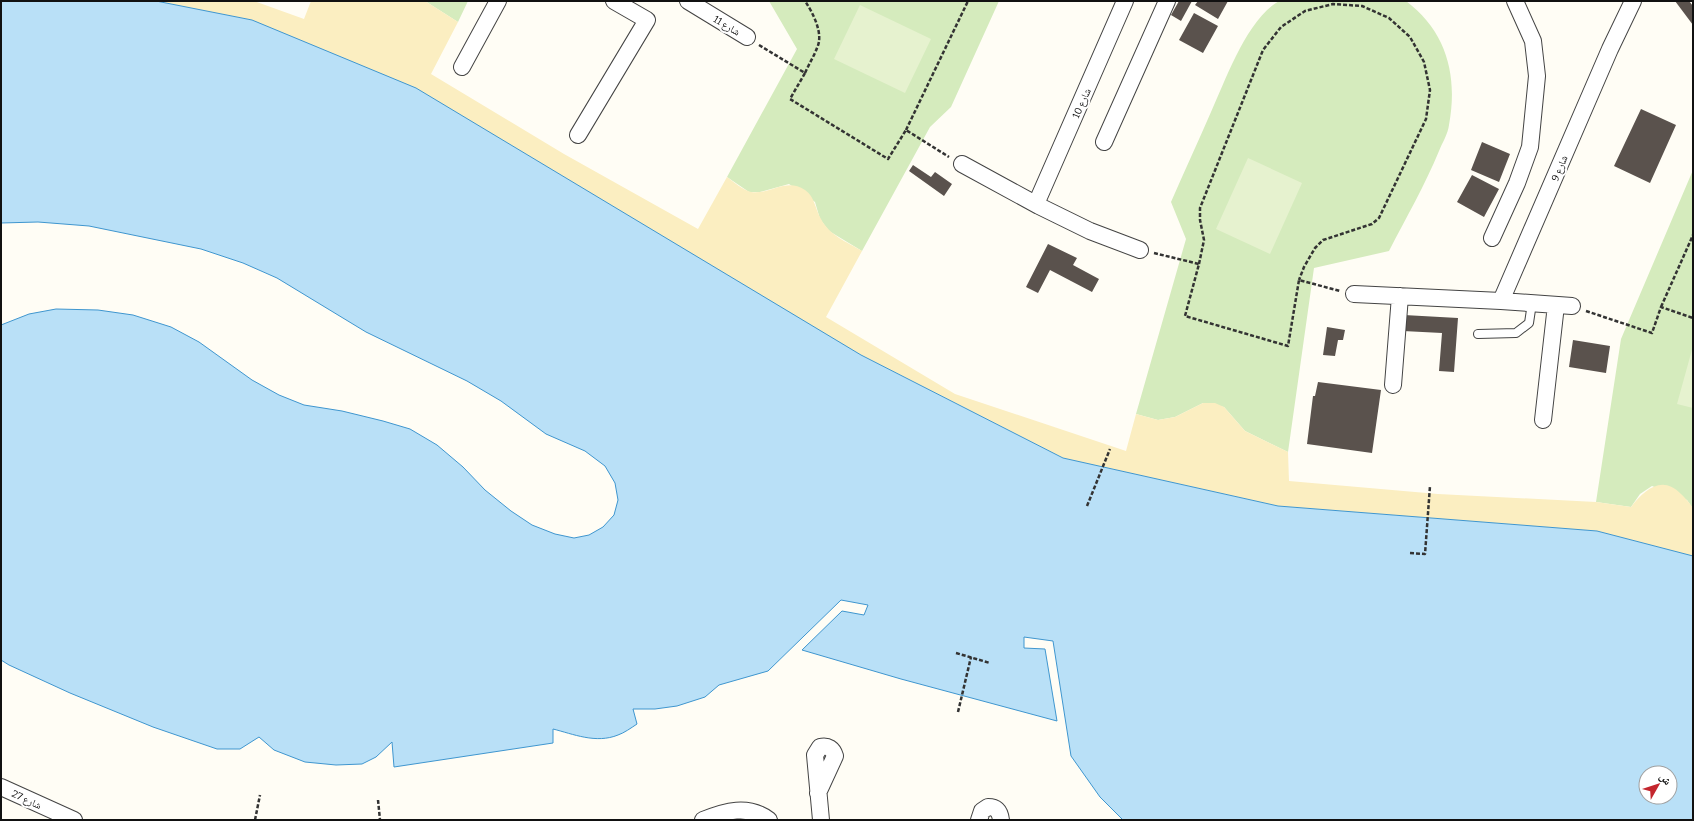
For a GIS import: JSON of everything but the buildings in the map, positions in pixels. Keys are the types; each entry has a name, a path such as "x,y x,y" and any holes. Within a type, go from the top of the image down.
{"street":[{"path":"462,67 498,1"},
{"path":"578,135 647,20 614,1"},
{"name":"شارع 11","path":"688,1 747,37"},
{"name":"شارع 10","path":"1036,204 1125,1"},
{"path":"1104,142 1167,1"},
{"path":"1492,238 1517,183 1530,147 1537,76 1533,41 1515,1"},
{"name":"شارع 9","path":"1616,36 1620,1"},
{"name":"شارع 9","path":"1501,300 1616,36 1633,1"},
{"path":"962,164 1090,231 1140,250"},
{"path":"1354,294 1501,300 1564,305 1542,420"},
{"path":"1393,385 1400,296"},
{"name":"شارع 27","path":"1,787 74,820"},
{"path":"818,794 821,820"},
{"path":"979,820 982,811 992,807 1000,814 1000,820"},
{"path":"703,820 726,811 734,810 754,812 769,820"}],"lane":[{"path":"1478,334 1516,333 1529,322 1532,303"}],"path":[{"path":"805,1 815,21 820,36 818,47 790,99 888,159 906,130 968,1"},
{"path":"1333,4 1362,6 1388,18 1410,37 1414,43 1424,62 1430,90 1426,119 1379,218 1372,224 1323,240 1315,248 1304,267 1299,280 1288,346 1184,316 1199,264 1204,240 1200,220 1200,208 1263,50 1281,27 1305,11 1333,4"},
{"path":"747,37 805,73"},
{"path":"906,130 962,164"},
{"path":"1564,305 1652,333 1661,307 1693,235"},
{"path":"1140,250 1199,264"},
{"path":"1299,280 1354,294"},
{"path":"1661,307 1693,318"},
{"path":"1087,506 1110,448"},
{"path":"1410,553 1425,554 1430,486"},
{"path":"956,653 990,663"},
{"path":"958,712 971,657"},
{"path":"256,820 260,795"},
{"path":"378,800 380,820"}],"green space":[{"path":"425,1 468,1 458,22"},
{"path":"769,1 999,1 951,107 930,127 862,251 829,231 820,219 815,202 789,184 760,192 749,192 727,177 797,49"},
{"path":"1279,1 1406,1 1420,13 1440,41 1450,72 1452,89 1451,107 1446,135 1422,189 1389,251 1314,268 1288,452 1245,431 1224,407 1203,403 1175,417 1158,420 1136,414 1186,239 1171,202 1231,67 1247,35 1257,21"},
{"path":"860,5 931,39 905,93 834,59"},
{"path":"1248,158 1302,183 1270,254 1216,229"},
{"path":"1693,170 1693,509 1687,500 1652,486 1640,494 1631,507 1596,502 1621,339"},
{"path":"1693,346 1693,408 1677,404"}],"sand":[{"path":"156,1 254,1 304,19 311,1 425,1 458,22 431,74 564,154 698,229 727,177 742,188 751,192 765,191 791,185 798,186 805,190 811,196 824,225 839,238 862,251 826,317 955,394 1126,451 1136,414 1158,420 1175,417 1203,403 1215,403 1224,407 1245,431 1288,452 1289,481 1438,494 1596,502 1631,507 1648,490 1660,485 1667,485 1674,488 1681,494 1693,509 1693,556 1597,531 1278,506 1063,458 861,355 252,20"}],"water":[{"path":"1,1 156,1 252,20 416,88 861,355 1063,458 1278,506 1597,531 1693,556 1693,820 1123,820 1100,797 1071,756 1053,641 1024,637 1024,648 1045,649 1057,721 901,679 802,650 842,611 864,615 868,605 841,600 768,671 719,685 705,697 677,706 655,709 633,709 637,724 623,733 610,738 601,739 585,737 553,729 553,743 394,767 392,742 376,757 362,764 336,765 305,762 274,750 259,737 240,749 217,749 153,727 70,693 1,660 1,325 29,314 56,309 98,310 133,315 171,327 199,342 252,380 279,395 304,405 342,411 410,429 437,445 463,467 485,490 511,511 532,525 555,534 574,538 589,535 603,527 614,515 618,500 615,483 605,466 585,451 546,434 501,401 467,381 366,332 277,278 243,263 201,249 89,226 38,222 1,223"}]}
